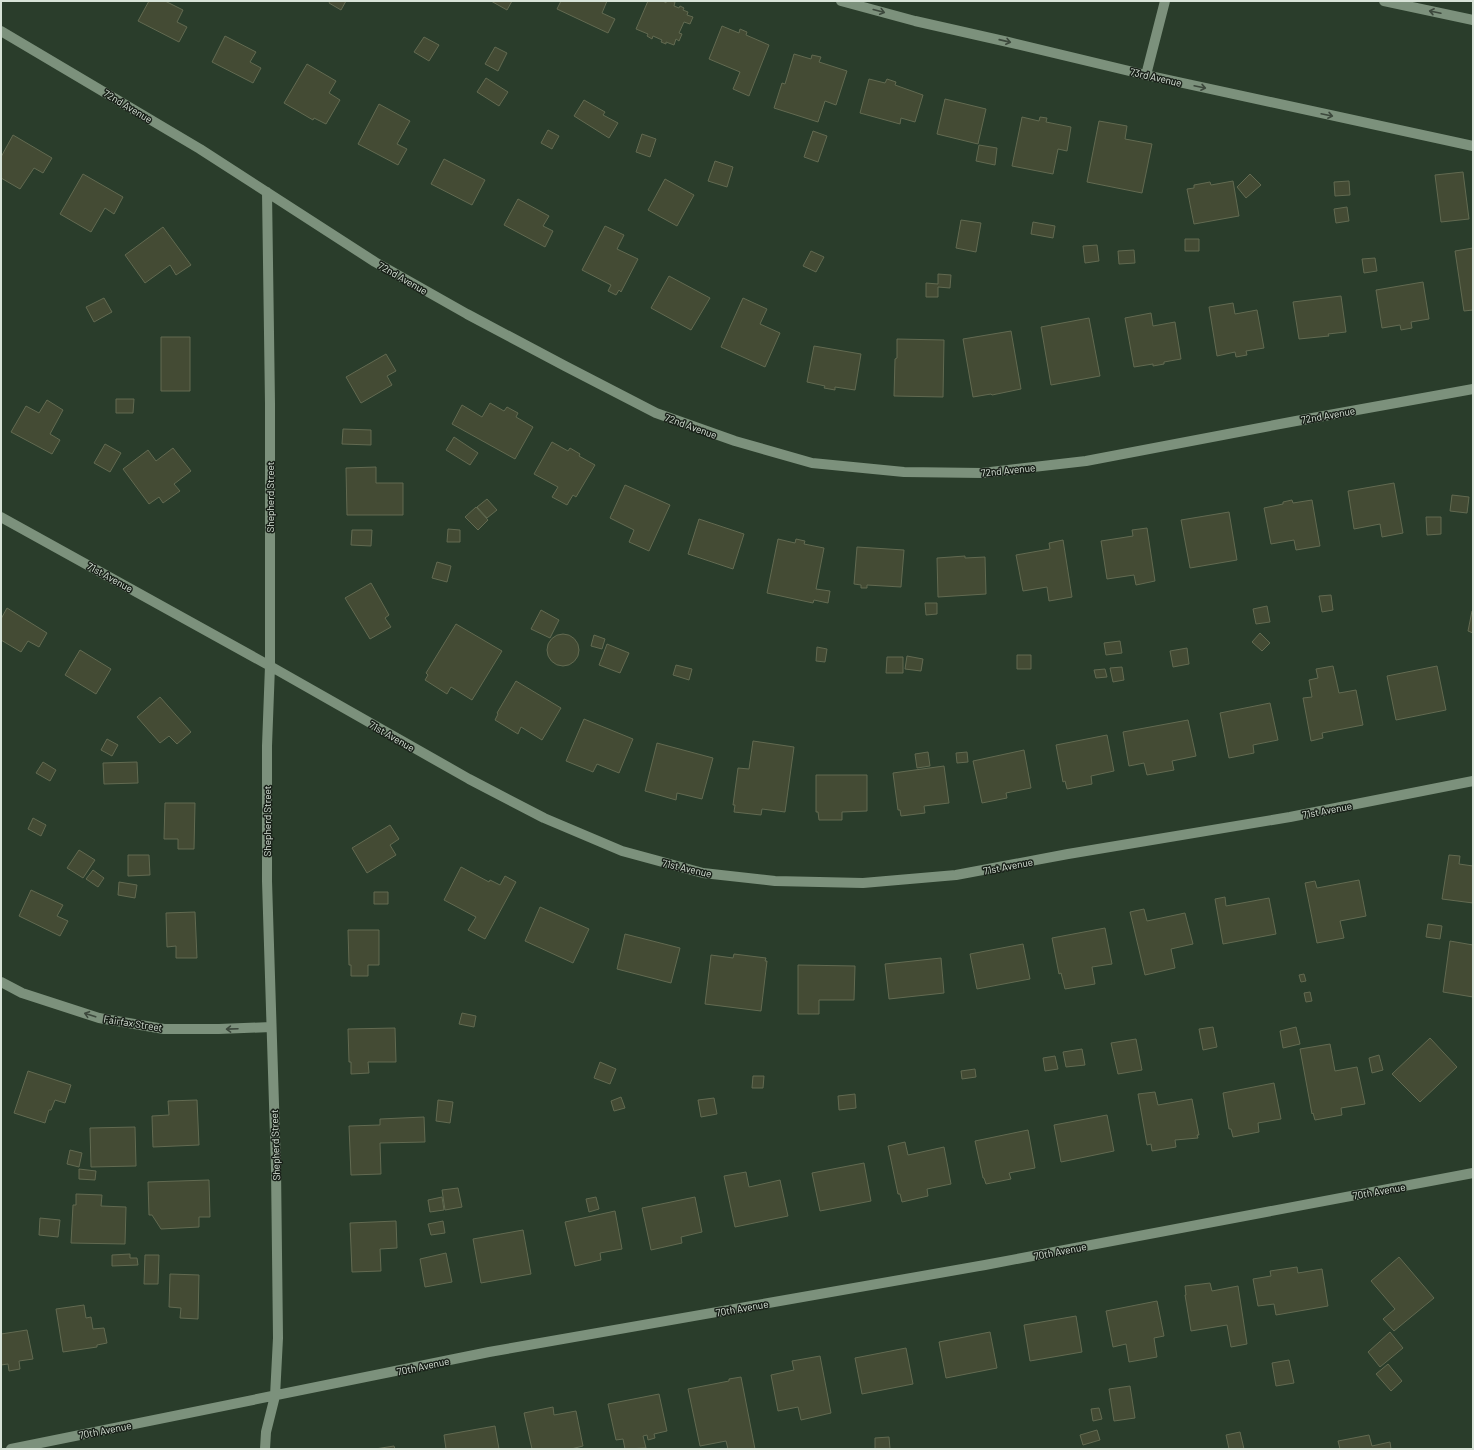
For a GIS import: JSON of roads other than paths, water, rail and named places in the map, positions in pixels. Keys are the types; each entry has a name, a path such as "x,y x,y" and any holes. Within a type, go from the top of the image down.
{"street":[{"name":"73rd Avenue","path":"841,1 915,21 1146,75 1473,146"},
{"path":"1146,75 1165,1"},
{"path":"1384,1 1473,20"},
{"name":"72nd Avenue","path":"1,31 200,149 375,262 468,314 656,413 735,441 812,463 904,472 982,473 1086,461 1473,389"},
{"name":"Shepherd Street","path":"265,1449 266,1432 275,1396 278,1338 276,1168 267,881 267,778 270,666 268,192"},
{"name":"71st Avenue","path":"1,517 270,666 469,779 544,818 622,851 703,874 775,881 863,883 956,875 1068,854 1290,817 1473,781"},
{"name":"Fairfax Street","path":"1,982 22,993 99,1018 164,1029 271,1027"},
{"name":"70th Avenue","path":"11,1449 489,1352 977,1266 1473,1173"}]}
